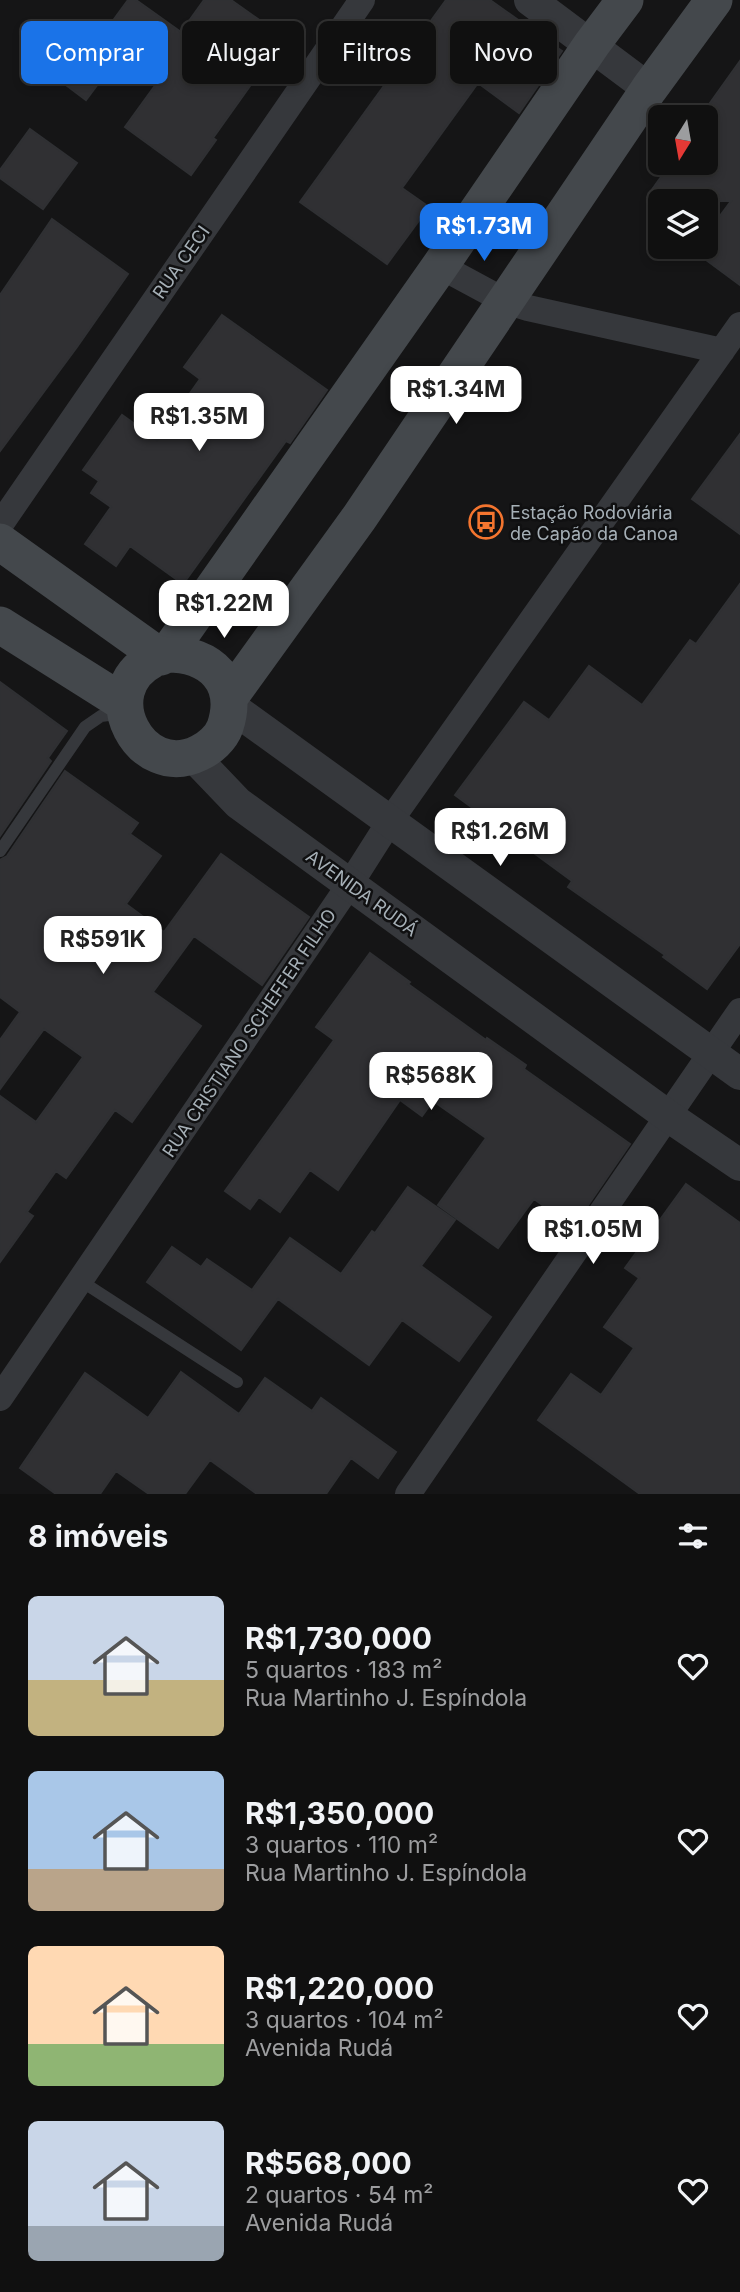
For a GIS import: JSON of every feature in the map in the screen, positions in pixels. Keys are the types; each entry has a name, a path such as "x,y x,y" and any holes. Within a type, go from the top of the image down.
{"main road":[{"path":"164,655 625,0"},
{"path":"229,702 359,518 649,89 714,0"},
{"path":"0,542 164,655"},
{"path":"0,625 124,708"},
{"path":"185,654 202,660 215,670 225,685 229,702 224,729 216,741 193,756 174,758 156,754 140,744 129,728 124,708 131,680 140,668 164,655 185,654"}],"street":[{"name":"RUA CECI","path":"0,524 362,0"},
{"path":"530,0 649,89"},
{"path":"440,266 505,301 528,308 722,351"},
{"name":"RUA CRISTIANO SCHEFFER FILHO","path":"0,1398 81,1282 390,821 740,325"},
{"path":"229,702 740,1074"},
{"name":"AVENIDA RUDÁ","path":"193,756 238,803 668,1116 740,1165"},
{"path":"408,1494 740,1011"}],"lane":[{"path":"0,851 85,727 101,716 124,708"},
{"path":"81,1282 237,1382"}],"building":[{"path":"128,0 136,0 166,21 113,21"},
{"path":"204,0 231,0 261,21 189,21"},
{"path":"446,0 490,0 520,21 450,21 450,84 477,84 402,188 429,207 387,264 300,202 385,84 436,84 436,21 431,21"},
{"path":"168,23 182,31 182,84 251,84 213,138 216,140 191,175 125,127 156,84 168,84"},
{"path":"740,61 740,285 705,259 718,259 718,218 731,201 718,201 718,189 652,189 662,175 718,175 718,105 709,105"},
{"path":"67,84 98,84 86,100"},
{"path":"479,84 539,84 519,113"},
{"path":"30,129 77,163 43,209 0,178 0,170"},
{"path":"52,219 128,274 0,451 0,295"},
{"path":"222,315 327,390 290,443 286,441 183,584 130,546 116,566 85,544 111,507 91,493 99,481 83,470 122,415 157,440 200,379 184,367"},
{"path":"740,434 740,534 692,499"},
{"path":"740,584 740,944 707,989 663,957 665,955 568,887 572,881 455,795 524,702 549,720 589,666 642,705 690,640 696,644"},
{"path":"0,682 67,731 48,758 51,761 0,836"},
{"path":"65,771 138,823 130,834 161,856 126,904 164,932 221,854 309,917 262,985 194,936 153,992 201,1026 132,1122 115,1110 66,1178 56,1171 27,1212 33,1216 0,1262 0,1096 36,1122 83,1057 44,1029 0,1089 0,1040 20,1012 0,997 0,860 7,856"},
{"path":"370,953 410,982 408,984 526,1065 524,1069 630,1144 573,1227 534,1199 498,1248 438,1205 486,1138 433,1101 422,1116 400,1100 338,1190 310,1170 280,1212 259,1197 250,1209 225,1191 334,1040 316,1027"},
{"path":"686,1184 740,1223 740,1494 640,1494 538,1420 571,1374 601,1395 634,1348 604,1327 639,1278 625,1268"},
{"path":"408,1187 455,1220 421,1266 491,1317 459,1361 402,1320 369,1365 278,1299 241,1350 147,1282 172,1247 201,1267 207,1259 252,1290 290,1238 341,1274"},
{"path":"181,1372 239,1414 265,1378 312,1411 321,1398 396,1452 378,1478 351,1458 326,1494 257,1494 210,1460 185,1494 149,1494 116,1471 100,1494 56,1494 20,1468 85,1373 148,1418"}],"place":[{"name":"Estação Rodoviária de Capão da Canoa","path":"486,522"}]}
